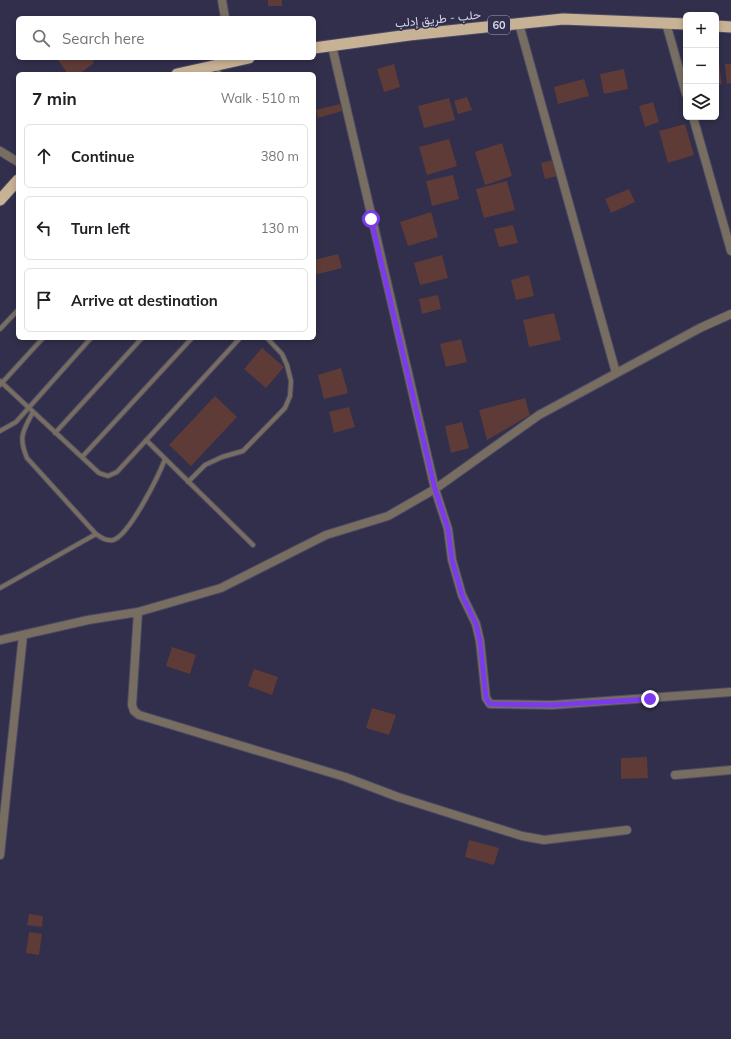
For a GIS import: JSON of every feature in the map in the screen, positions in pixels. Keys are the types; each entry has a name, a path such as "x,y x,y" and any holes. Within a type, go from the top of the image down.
{"highway":[{"name":"حلب - طريق إدلب","path":"316,48 409,35 563,19 683,24"},
{"path":"719,26 731,27"},
{"path":"193,72 218,69 232,60"},
{"path":"0,200 16,182"}],"street":[{"path":"222,0 225,16"},
{"path":"666,23 683,84"},
{"path":"519,24 616,373"},
{"path":"332,46 435,489 448,529 452,560 462,595 476,624 480,641 486,698 490,704 552,705 731,692"},
{"path":"694,120 731,251"},
{"path":"0,152 16,161"},
{"path":"0,640 88,620 138,612 221,588 326,535 388,516 435,489 539,415 700,328 731,314"},
{"path":"138,612 132,705 134,710 140,715 345,778 398,797 522,836 544,840 626,830"},
{"path":"0,855 23,635"},
{"path":"675,775 731,770"}],"lane":[{"path":"0,329 16,312"},
{"path":"41,340 1,383 99,473 108,476 117,472 238,340"},
{"path":"0,431 16,422 89,340"},
{"path":"56,432 140,340"},
{"path":"82,457 190,340"},
{"path":"188,482 205,465 222,457 243,451 286,408 290,396 291,381 287,365 282,354 269,340"},
{"path":"33,412 22,436 22,446 27,458 96,534 105,540 114,540 122,534 135,516 159,476 165,459"},
{"path":"146,440 253,545"},
{"path":"0,588 96,534"}],"building":[{"path":"268,0 282,0 282,6 268,6"},
{"path":"58,60 92,60 94,63 82,72 67,72"},
{"path":"394,64 400,87 384,92 377,69"},
{"path":"719,64 722,84 719,84"},
{"path":"725,64 731,64 731,83 727,84"},
{"path":"624,69 628,89 604,94 600,74"},
{"path":"584,79 589,96 558,104 554,87"},
{"path":"467,97 472,110 458,114 454,101"},
{"path":"449,98 455,120 424,128 418,106"},
{"path":"653,102 659,122 645,127 639,106"},
{"path":"340,104 342,111 318,118 316,110"},
{"path":"685,124 694,155 668,163 659,131"},
{"path":"449,139 457,166 427,175 419,147"},
{"path":"502,143 512,176 485,185 475,152"},
{"path":"553,160 557,176 545,179 541,163"},
{"path":"453,175 459,199 432,206 426,181"},
{"path":"507,181 515,210 484,218 476,189"},
{"path":"629,189 635,202 611,213 605,199"},
{"path":"431,212 438,237 408,246 400,222"},
{"path":"513,225 518,243 499,247 494,229"},
{"path":"338,254 342,268 316,274 316,260"},
{"path":"442,255 448,278 420,285 414,263"},
{"path":"529,275 534,296 516,300 511,280"},
{"path":"438,295 441,309 422,314 419,299"},
{"path":"554,313 561,340 529,347 523,320"},
{"path":"461,339 467,362 446,367 440,344"},
{"path":"262,348 284,367 266,388 244,369"},
{"path":"341,368 348,393 324,399 318,375"},
{"path":"215,396 237,417 191,466 169,445"},
{"path":"525,398 530,415 487,440 479,410"},
{"path":"349,407 355,427 334,433 329,412"},
{"path":"462,422 469,448 451,453 445,426"},
{"path":"172,647 196,655 190,674 166,666"},
{"path":"254,669 278,677 272,695 248,686"},
{"path":"372,708 396,715 389,735 366,728"},
{"path":"647,757 648,778 621,779 621,758"},
{"path":"469,840 499,848 494,865 465,857"},
{"path":"29,914 43,916 42,927 27,925"},
{"path":"29,932 42,934 39,955 26,953"}],"route":[{"path":"371,219 435,489 448,529 452,560 462,595 476,624 480,641 486,698 490,704 552,705 650,699"}]}
